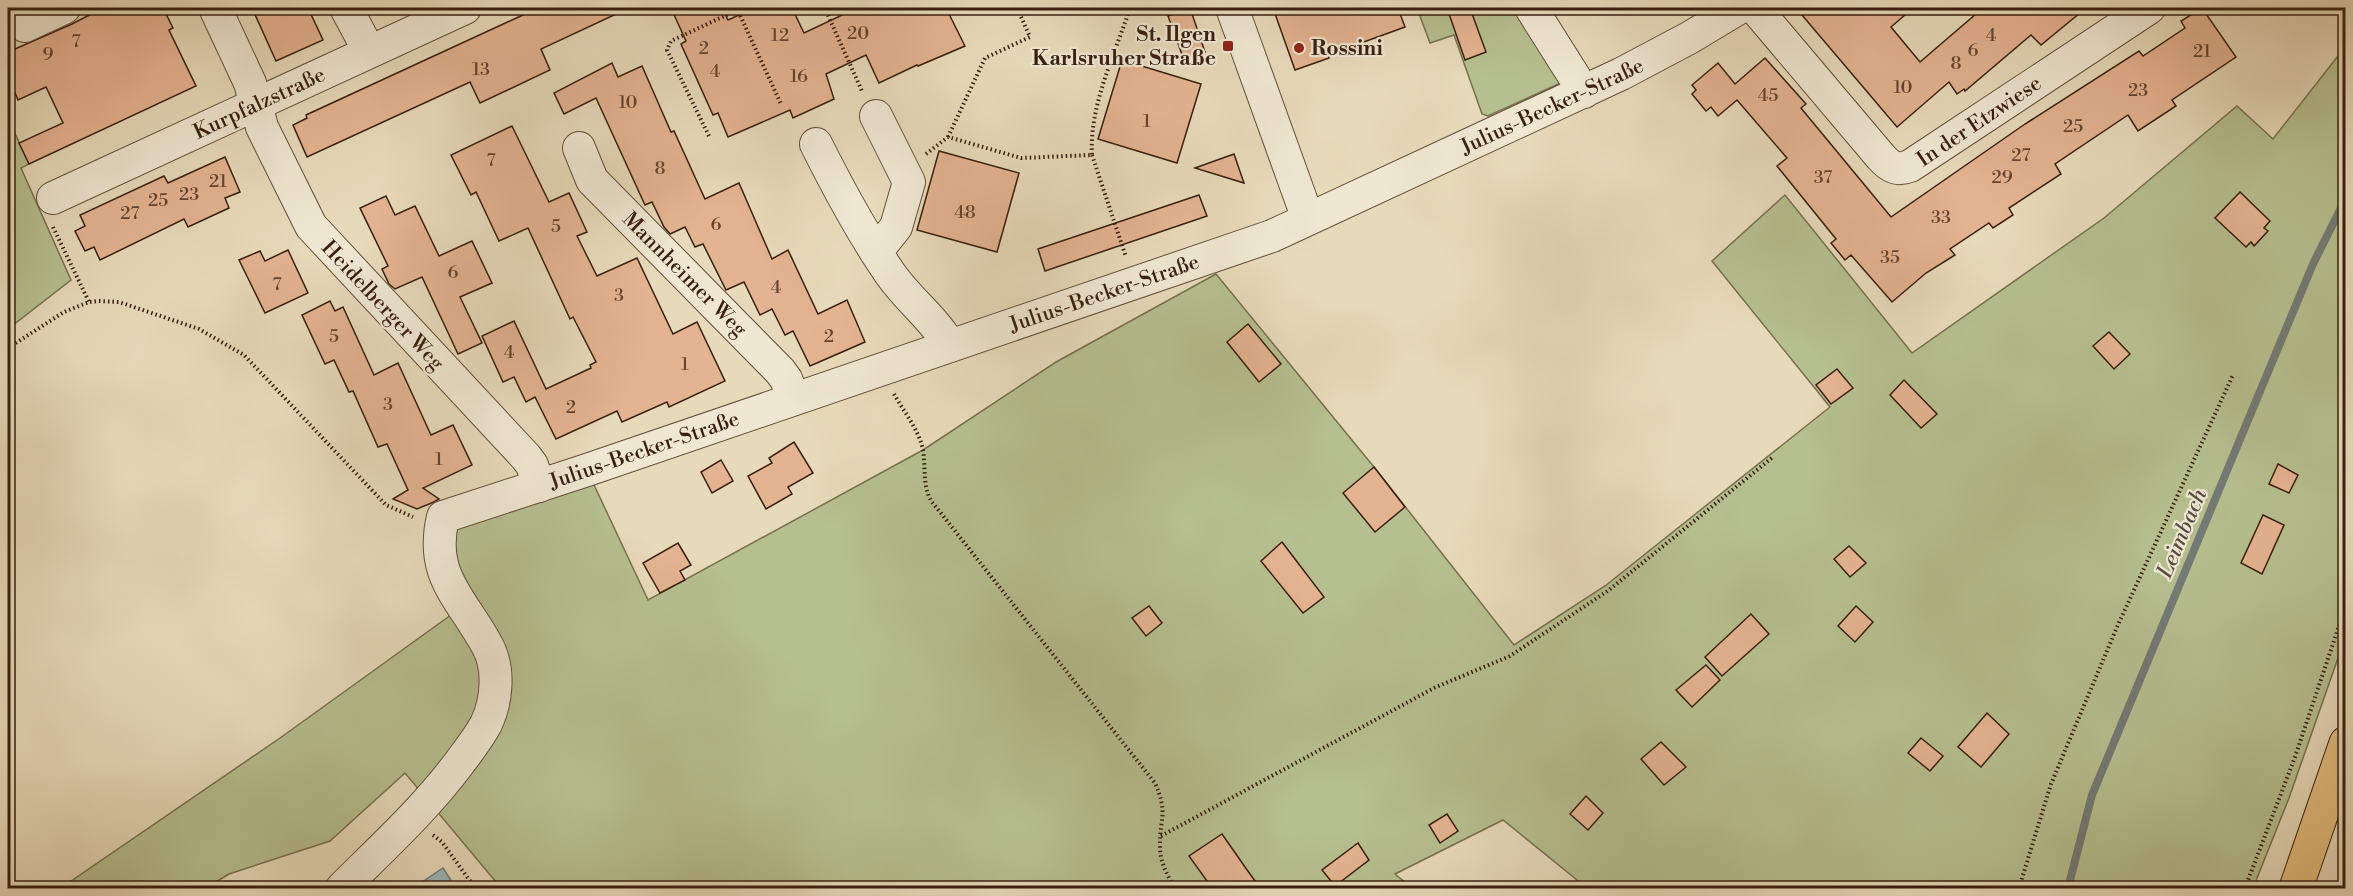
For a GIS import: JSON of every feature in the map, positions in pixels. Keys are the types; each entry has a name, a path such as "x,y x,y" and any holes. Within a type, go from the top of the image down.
{"main road":[{"path":"2296,888 2346,743"}],"street":[{"path":"25,26 64,8"},
{"name":"Heidelberger Weg","path":"215,8 250,83 262,127 310,226 526,457 532,465 539,486"},
{"path":"346,8 369,51"},
{"name":"Kurpfalzstraße","path":"51,209 256,105 465,8"},
{"path":"1232,8 1308,219"},
{"path":"1531,8 1577,81"},
{"name":"Julius-Becker-Straße","path":"443,517 1272,236 1577,81 1666,51 1739,8"},
{"name":"In der Etzwiese","path":"1755,8 1881,157 1890,166 1898,169 1910,166 2149,8"},
{"path":"870,105 909,182 896,227 876,252"},
{"path":"816,144 848,207 876,252 895,280 942,331 950,346"},
{"name":"Mannheimer Weg","path":"579,148 592,180 780,371 794,399"},
{"path":"342,888 430,801 481,732 490,714 495,687 493,659 488,646 449,585 441,566 439,534 443,517"}],"path":[{"path":"815,8 818,14 832,8"},
{"path":"904,173 948,137 985,58 1030,37 1017,8"},
{"path":"1130,8 1100,99 1092,138 1092,155 1135,282"},
{"path":"709,136 667,50 671,41 732,10 739,13 781,104"},
{"path":"826,10 870,105"},
{"path":"948,137 1021,158 1092,155"},
{"path":"51,209 89,302"},
{"path":"8,348 64,312 89,302 118,302 199,330 244,355 386,505 416,518 443,517"},
{"path":"883,369 890,387 917,432 923,450 926,491 932,502 1155,783 1162,800 1164,814 1160,850 1163,865 1175,888"},
{"path":"2019,888 2051,784 2117,627 2233,375"},
{"path":"1161,836 1434,688 1510,656 1609,590 1773,457"},
{"path":"2245,888 2295,757 2346,605"},
{"path":"411,819 442,842 475,888"}],"green space":[{"path":"1417,8 1539,8 1565,81 1488,116 1482,114 1454,35 1430,43"},
{"path":"2345,47 2345,638 2289,798 2253,888 1587,888 1503,820 1395,874 1412,888 501,888 405,773 330,841 229,874 206,888 61,888 280,738 462,607 439,534 587,470 648,600 923,450 1056,362 1216,274 1374,467 1514,645 1605,586 1830,407 1712,261 1785,195 1912,353 2104,218 2237,106 2273,139"},
{"path":"8,118 29,164 21,168 71,280 8,329"}],"water":[{"path":"443,868 456,888 413,888"}],"building":[{"path":"103,8 163,8 173,28 169,30 196,86 29,164 19,143 63,123 46,87 18,100 8,76 8,52"},
{"path":"252,8 308,8 323,40 276,61"},
{"path":"538,8 629,8 541,49 550,70 480,103 470,82 307,157 293,125 307,118 306,115"},
{"path":"671,8 722,8 728,20 754,8 792,8 804,33 857,8 946,8 965,46 879,83 866,55 826,74 834,99 793,118 790,110 728,137 718,113 713,115 681,44 686,41"},
{"path":"1190,8 1205,52 1184,60 1168,16"},
{"path":"1273,8 1398,8 1405,27 1328,55 1329,58 1295,70"},
{"path":"1447,8 1470,8 1486,52 1465,60"},
{"path":"1796,8 1913,8 1891,27 1920,62 1983,8 2086,8 2041,45 2031,35 1965,91 1964,89 1957,94 1949,82 1897,127"},
{"path":"2202,8 2236,57 2172,100 2176,106 2138,131 2128,115 2055,164 2061,174 2009,208 2013,215 1993,228 1989,223 1950,249 1955,255 1926,273 1892,302 1851,255 1845,260 1831,243 1836,239 1777,166 1787,158 1737,100 1718,116 1711,107 1706,111 1692,94 1696,90 1692,85 1718,63 1735,84 1765,58 1806,104 1801,108 1891,217 2025,124 2139,51 2143,56 2185,28 2181,21"},
{"path":"1122,60 1201,84 1177,163 1098,139"},
{"path":"612,63 618,77 642,66 671,132 674,131 705,199 739,183 772,259 788,250 818,314 847,300 865,342 810,366 793,331 785,335 772,309 760,315 744,282 726,290 703,244 695,247 685,227 670,234 652,202 645,205 596,98 564,114 554,93"},
{"path":"512,126 549,202 569,193 587,232 577,236 597,276 637,258 673,334 697,322 725,381 669,407 667,402 622,422 617,411 556,439 535,397 526,402 514,377 503,382 482,336 514,321 546,389 591,368 590,365 596,362 573,317 570,319 528,228 499,241 476,192 471,195 451,155"},
{"path":"939,151 1019,173 997,252 917,230"},
{"path":"1234,154 1244,183 1195,168"},
{"path":"225,157 240,192 225,198 229,208 188,227 184,219 100,260 94,247 85,251 75,231 85,226 80,215 164,176 168,183"},
{"path":"2240,192 2270,221 2264,228 2268,231 2254,246 2251,242 2246,247 2215,218"},
{"path":"1199,195 1207,216 1045,271 1038,249"},
{"path":"386,196 395,215 415,206 439,256 472,241 492,283 460,297 482,343 458,354 422,277 395,289 389,284 382,269 388,266 360,208"},
{"path":"288,250 308,293 265,313 239,260 260,251 265,261"},
{"path":"330,301 335,311 343,307 374,375 398,363 431,435 453,425 472,465 423,488 439,499 434,502 417,509 393,499 408,490 387,444 378,447 353,391 349,392 334,360 325,364 302,315"},
{"path":"1248,324 1281,364 1259,382 1227,342"},
{"path":"2109,332 2130,354 2114,369 2093,346"},
{"path":"1837,369 1853,388 1831,404 1816,385"},
{"path":"1904,380 1937,414 1921,428 1890,395"},
{"path":"794,442 813,473 788,487 792,494 766,509 748,476 772,463 769,458"},
{"path":"721,460 733,481 712,493 701,472"},
{"path":"2278,464 2298,475 2289,493 2269,484"},
{"path":"1374,467 1405,507 1375,532 1343,493"},
{"path":"2263,515 2284,525 2262,574 2241,563"},
{"path":"1282,542 1324,597 1303,613 1261,561"},
{"path":"678,543 691,565 680,571 685,580 660,593 643,563"},
{"path":"1849,546 1866,563 1850,577 1834,559"},
{"path":"1149,606 1162,623 1146,636 1132,618"},
{"path":"1856,606 1873,622 1855,642 1838,626"},
{"path":"1751,614 1769,634 1722,676 1705,657"},
{"path":"1706,665 1720,680 1692,707 1676,690"},
{"path":"1987,713 2009,734 1981,767 1958,747"},
{"path":"1921,738 1943,756 1930,771 1908,753"},
{"path":"1661,742 1686,767 1664,785 1641,759"},
{"path":"1586,796 1603,813 1588,830 1570,814"},
{"path":"1447,814 1458,831 1440,843 1429,825"},
{"path":"1222,834 1260,888 1212,888 1189,856"},
{"path":"1358,843 1369,860 1335,886 1322,870"}],"waterway":[{"name":"Leimbach","path":"2068,888 2092,795 2313,264 2346,198"}],"place":[{"name":"St. Ilgen Karlsruher Straße","path":"1228,46"},
{"name":"Rossini","path":"1299,48"}]}
